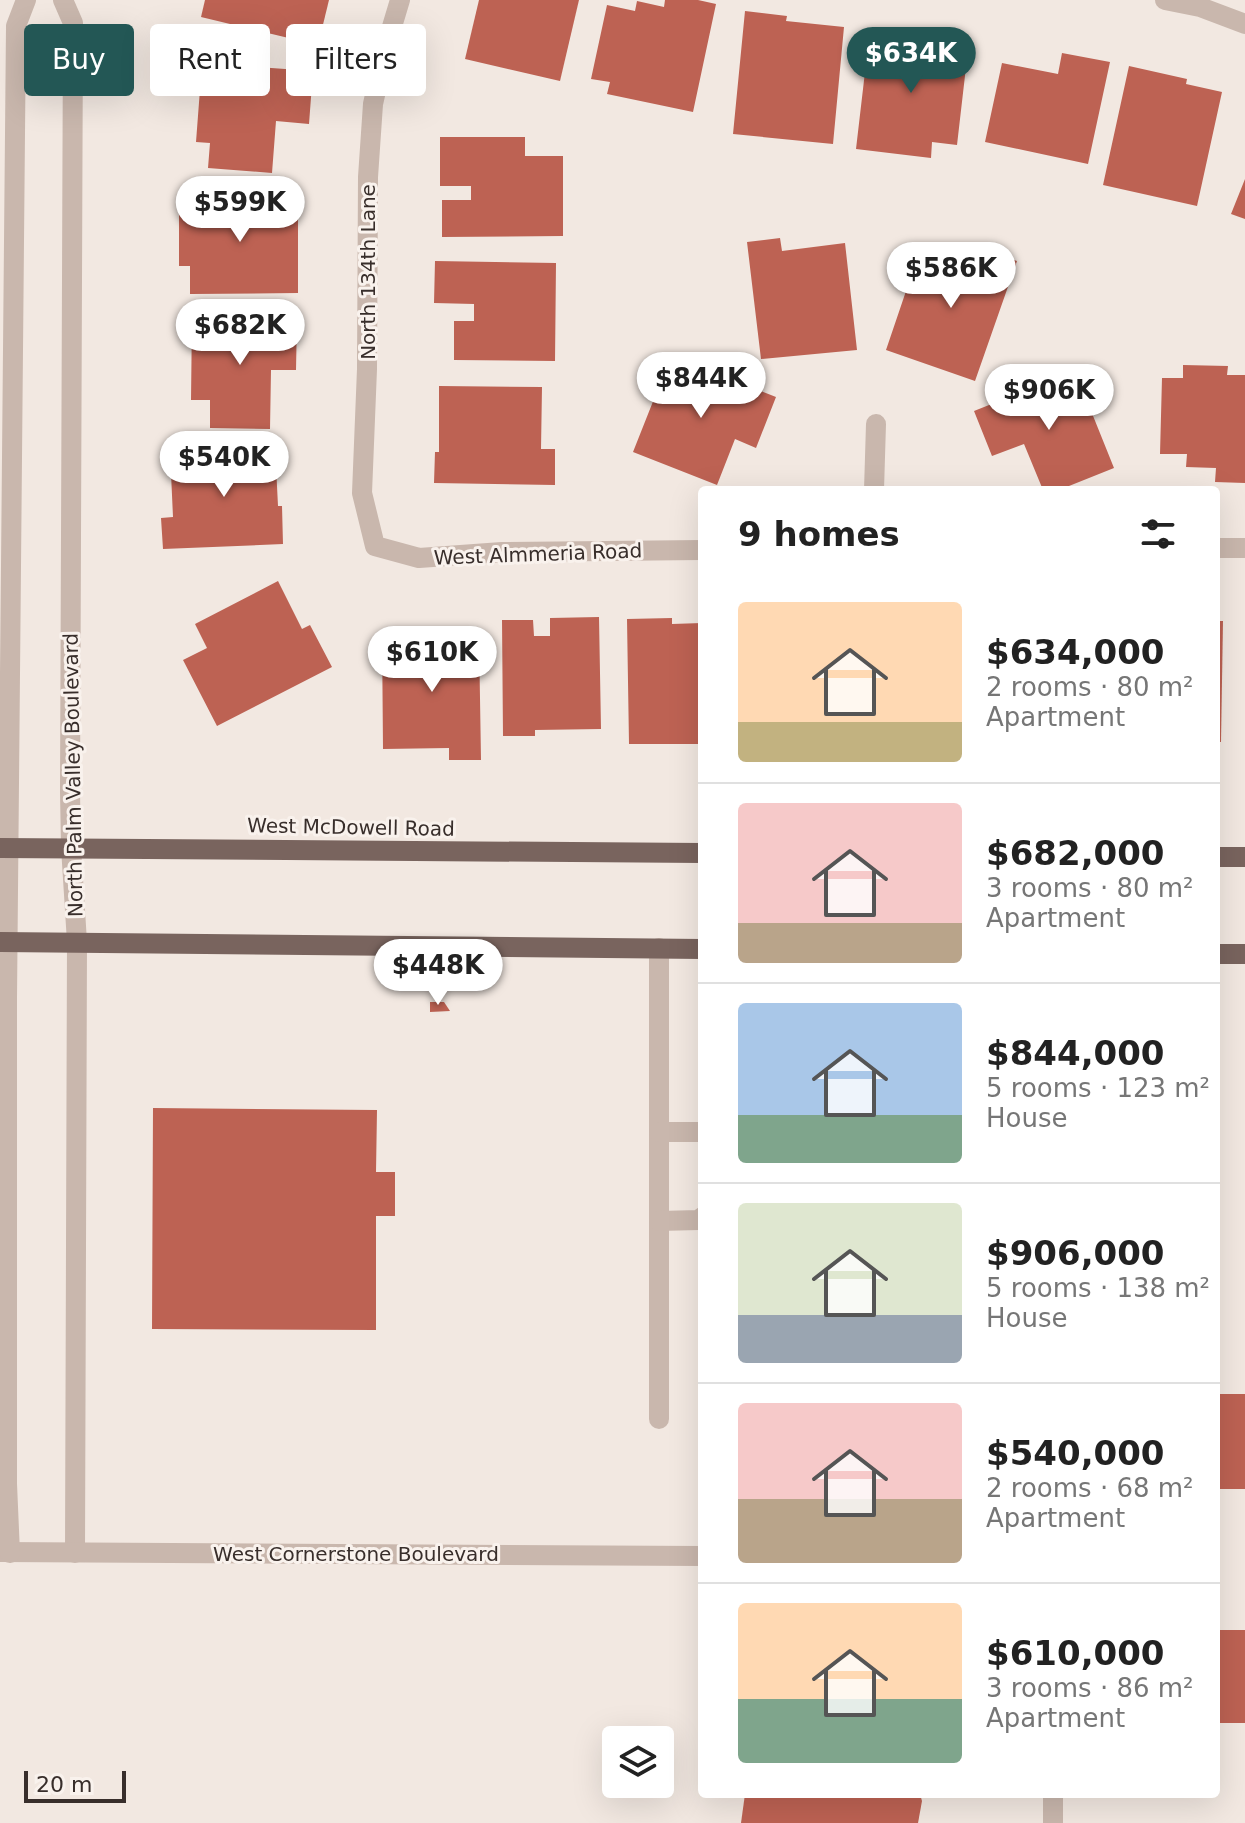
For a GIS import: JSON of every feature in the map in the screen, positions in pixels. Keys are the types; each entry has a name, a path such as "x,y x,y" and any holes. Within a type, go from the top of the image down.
{"main road":[{"name":"West McDowell Road","path":"4,848 698,853"},
{"path":"1220,857 1245,857"},
{"path":"4,942 698,949"},
{"path":"1220,954 1245,954"}],"street":[{"path":"5,1552 4,848 16,26 26,0"},
{"name":"North Palm Valley Boulevard","path":"63,0 73,23 71,847 77,942 75,1553"},
{"name":"North 134th Lane","path":"375,546 362,493 367,369 368,177 373,104 400,0"},
{"path":"1165,0 1200,7 1245,24"},
{"path":"874,486 876,424"},
{"name":"West Almmeria Road","path":"375,546 419,558 502,552 698,550"},
{"path":"1220,548 1245,548"},
{"path":"659,948 659,1419"},
{"path":"659,1132 698,1132"},
{"path":"659,1221 698,1220"},
{"name":"West Cornerstone Boulevard","path":"5,1552 698,1556"},
{"path":"1053,1798 1053,1823"}],"building":[{"path":"205,0 329,0 323,24 286,24 286,37 270,34 270,24 230,24 201,17"},
{"path":"479,0 579,0 560,81 465,59"},
{"path":"665,0 698,0 716,4 693,112 607,94 610,82 591,79 607,5 635,11 637,1 664,7"},
{"path":"745,11 787,16 786,21 844,27 833,144 733,134"},
{"path":"870,29 909,34 905,65 918,67 922,35 969,41 957,145 932,142 931,158 856,149"},
{"path":"1062,53 1110,62 1088,164 985,142 1002,63 1058,74"},
{"path":"1129,66 1187,79 1186,84 1222,92 1197,206 1103,185"},
{"path":"270,68 286,69 286,96 311,96 309,124 276,121 272,173 208,168 210,143 196,142 199,96 270,96"},
{"path":"440,137 525,137 525,156 563,156 563,236 442,237 442,200 471,200 471,186 440,186"},
{"path":"1245,179 1245,219 1231,214"},
{"path":"298,195 298,293 190,294 190,266 179,266 179,196"},
{"path":"780,238 782,251 845,243 857,350 761,359 747,242"},
{"path":"922,244 981,265 986,250 1017,261 975,381 886,350"},
{"path":"435,261 556,263 555,361 454,360 454,321 474,321 474,304 434,303"},
{"path":"192,317 297,318 296,370 271,370 270,429 210,428 210,400 191,400"},
{"path":"671,356 776,397 756,448 735,439 717,485 633,452"},
{"path":"1183,365 1228,366 1227,375 1245,375 1245,483 1215,482 1216,468 1186,467 1187,454 1160,454 1162,378 1183,378"},
{"path":"1075,371 1114,468 1069,486 1041,486 1024,444 992,456 974,411"},
{"path":"439,386 542,387 541,449 555,449 555,485 434,483 435,452 439,452"},
{"path":"275,446 283,544 163,549 161,518 173,517 170,451"},
{"path":"278,581 302,629 310,625 332,667 217,726 183,660 207,648 195,624"},
{"path":"599,617 601,729 535,730 535,736 503,736 502,620 533,620 534,636 550,636 550,618"},
{"path":"672,618 672,624 698,623 698,744 629,744 627,619"},
{"path":"1220,621 1223,621 1221,742"},
{"path":"382,632 414,632 414,638 479,637 481,760 449,760 449,748 383,749"},
{"path":"430,1002 444,1002 450,1011 430,1012"},
{"path":"153,1108 377,1110 376,1172 395,1172 395,1216 376,1216 376,1330 152,1329"},
{"path":"1220,1394 1245,1394 1245,1489 1220,1489"},
{"path":"1220,1630 1245,1630 1245,1723 1220,1723"},
{"path":"744,1798 921,1798 922,1801 918,1823 741,1823"}]}
